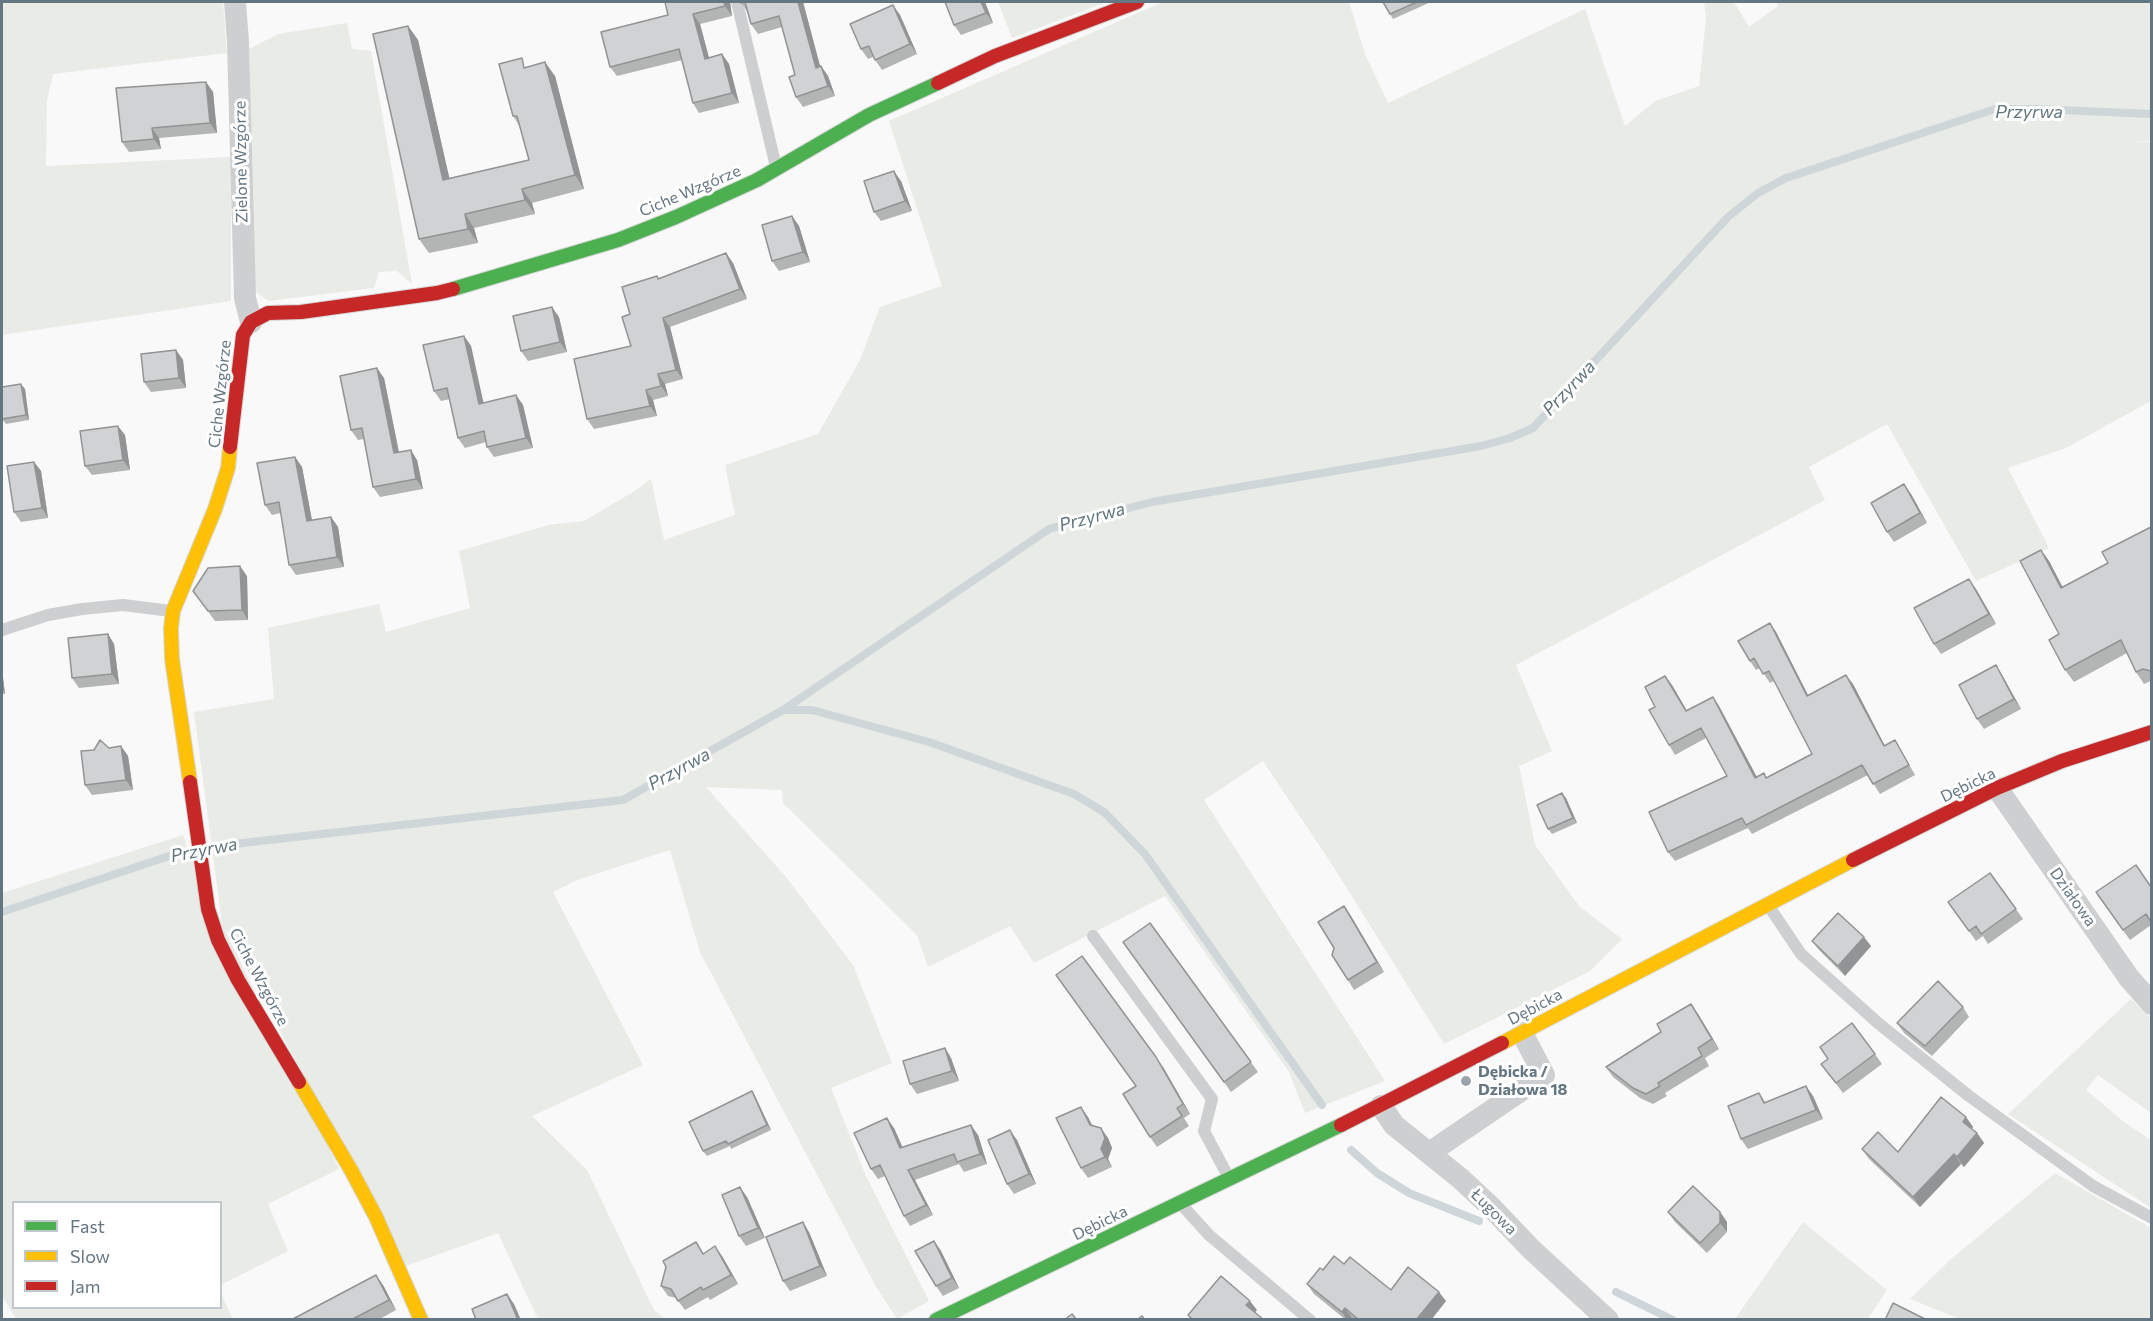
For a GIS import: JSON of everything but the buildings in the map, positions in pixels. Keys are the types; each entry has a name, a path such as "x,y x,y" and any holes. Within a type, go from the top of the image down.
{"street":[{"name":"Zielone Wzgórze","path":"236,2 245,298 251,322"},
{"name":"Ciche Wzgórze","path":"421,1320 376,1217 351,1170 238,980 218,940 208,909 172,659 171,628 173,611 215,509 228,468 243,335 251,322 268,313 301,312 437,293 618,240 676,217 757,180 869,115 994,56 1137,2"},
{"name":"Dębicka","path":"936,1320 1381,1106 1768,904 1997,788 2062,761 2151,732"},
{"name":"Działowa","path":"1997,788 2129,978 2151,1004"},
{"path":"1429,1153 1544,1075 1522,1033"},
{"name":"Ługowa","path":"1381,1106 1394,1125 1492,1208 1531,1249 1608,1320"}],"lane":[{"path":"737,2 777,169"},
{"path":"2,630 48,615 82,609 123,605 173,611"},
{"path":"1768,904 1801,954 1878,1023 1969,1096 2093,1186 2151,1218"},
{"path":"1093,936 1212,1099 1204,1131 1230,1179"},
{"path":"1180,1203 1209,1235 1310,1320"}],"shaded area":[{"path":"2,2 223,2 227,53 53,74 47,100 46,166 231,157 231,301 2,335"},
{"path":"998,2 1107,2 1012,38"},
{"path":"1163,2 1349,2 1365,54 1388,103 1585,9 1625,126 1655,101 1699,86 1706,18 1704,2 1734,2 1749,27 1778,6 1777,2 2151,2 2151,141 2130,142 2151,142 2151,401 2066,448 2008,468 2049,548 1976,581 1887,424 1809,467 1825,500 1516,665 1552,751 1519,766 1535,845 1579,906 1622,939 1590,971 1444,1044 1333,866 1263,761 1204,800 1385,1081 1305,1113 1289,1072 1165,896 1034,963 1010,926 928,967 917,935 783,803 782,790 706,787 786,877 853,965 892,1063 831,1088 866,1176 929,1301 897,1319 875,1285 700,952 670,850 577,880 553,892 643,1065 532,1116 587,1170 654,1310 665,1319 538,1319 498,1233 406,1266 222,923 194,712 274,699 268,628 379,604 386,632 470,608 459,551 549,525 584,521 651,479 664,540 735,515 725,465 818,434 860,360 880,307 942,286 889,121"},
{"path":"347,23 352,49 371,51 412,284 397,271 379,272 374,288 269,301 254,291 249,49 278,34"},
{"path":"183,835 193,862 339,1169 268,1204 288,1251 222,1284 222,1201 12,1201 12,1309 222,1309 222,1296 233,1319 16,1319 2,1296 2,893"},
{"path":"2131,999 2151,1018 2151,1113 2098,1075 2086,1090 2124,1122 2151,1140 2151,1208 2008,1114"},
{"path":"2055,1173 2151,1228 2151,1319 1960,1319 1910,1299 1950,1260"},
{"path":"1803,1222 1887,1290 1868,1319 1735,1319"}],"waterway":[{"name":"Przyrwa","path":"207,847 623,800 783,710 1049,529 1152,502 1481,446 1510,438 1533,428 1728,217 1758,193 1786,178 1995,109 2152,114"},
{"path":"784,710 812,710 929,742 1074,794 1104,812 1145,854 1322,1105"},
{"name":"Przyrwa","path":"2,912 175,854 192,851"},
{"path":"1351,1150 1377,1173 1409,1193 1479,1221"},
{"path":"1616,1292 1673,1320"}],"traffic: fast":[{"path":"453,289 618,240 676,217 757,180 869,115 938,83"},
{"path":"936,1320 1341,1125"}],"traffic: slow":[{"path":"190,782 172,659 173,611 215,509 228,468 230,447"},
{"path":"1502,1043 1853,860"},
{"path":"299,1082 376,1217 421,1320"}],"traffic: jam":[{"path":"938,83 995,56 1137,2"},
{"path":"230,447 243,335 251,322 268,313 301,312 453,289"},
{"path":"1853,860 1997,788 2062,761 2152,732"},
{"path":"190,782 208,909 218,940 238,980 299,1082"},
{"path":"1341,1125 1502,1043"}],"place":[{"name":"Dębicka / Działowa 18","path":"1466,1081"}]}
